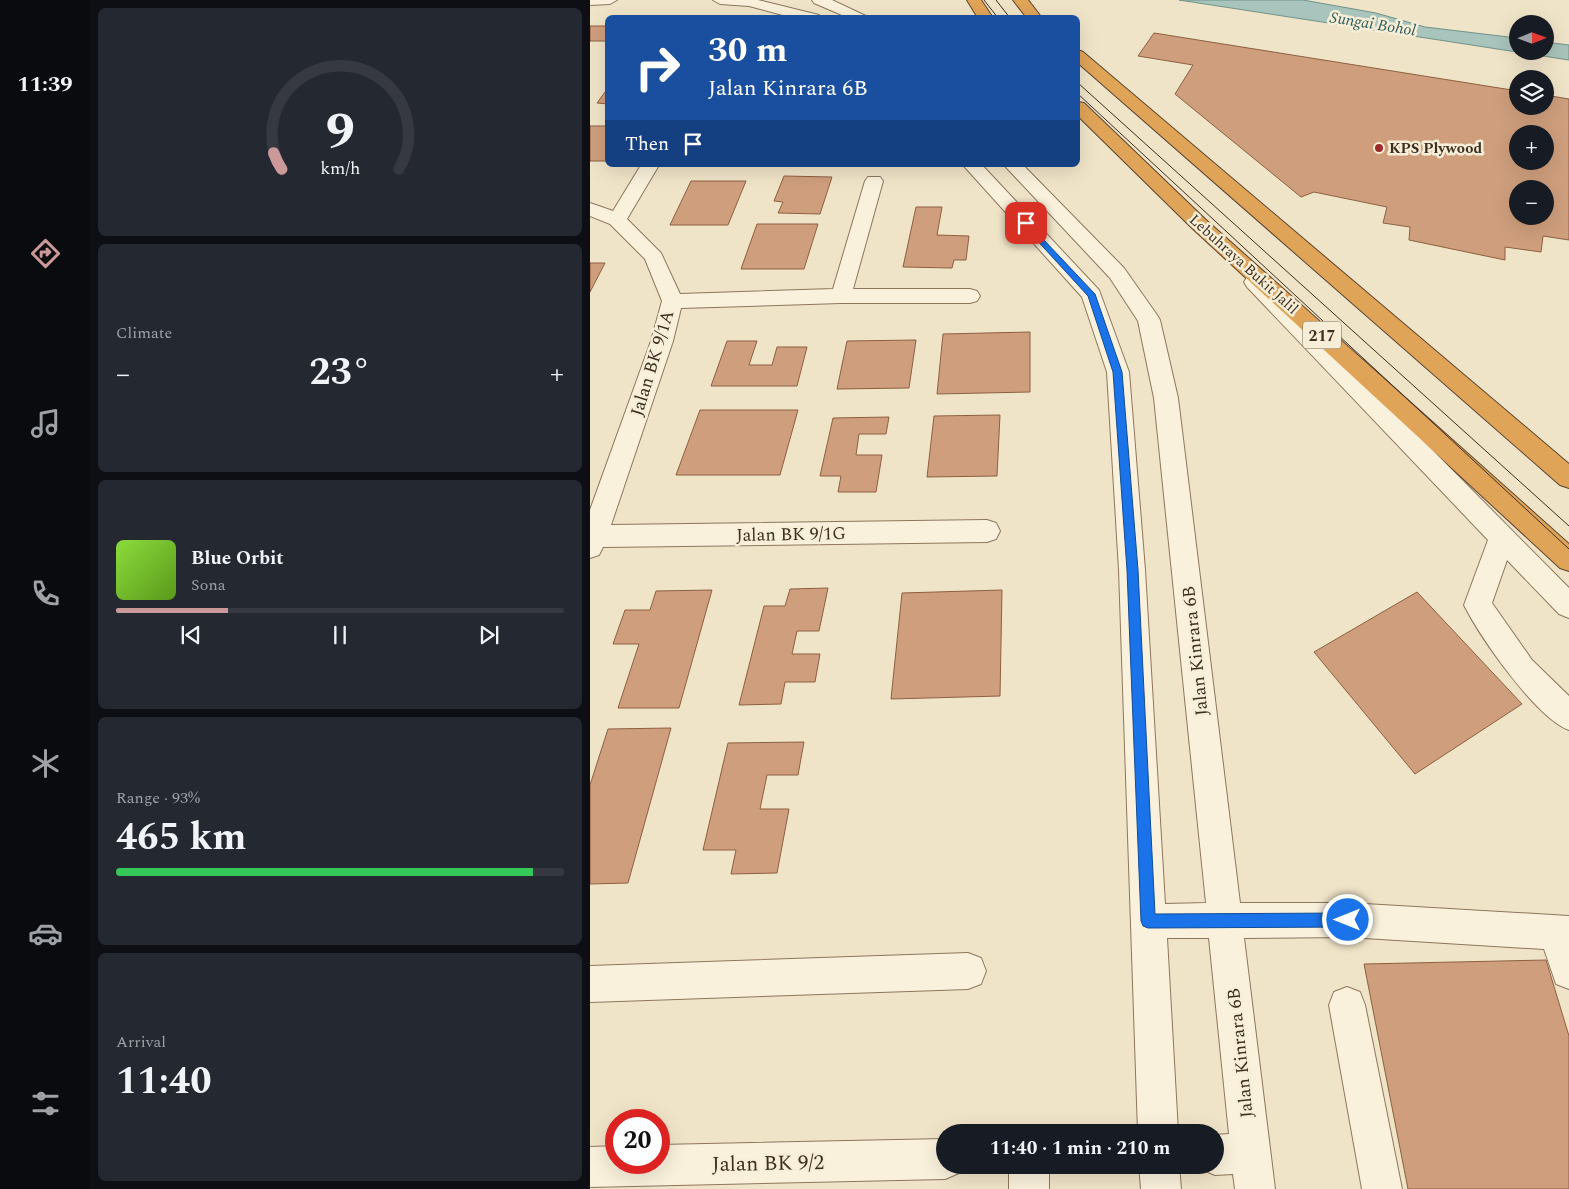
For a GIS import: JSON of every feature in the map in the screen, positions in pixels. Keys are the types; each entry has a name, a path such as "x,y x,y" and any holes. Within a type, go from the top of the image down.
{"highway":[{"path":"974,0 984,15"},
{"path":"1020,0 1032,15"},
{"path":"1080,57 1569,478"},
{"name":"Lebuhraya Bukit Jalil","path":"1080,109 1200,224 1569,560"}],"street":[{"path":"590,1 610,0"},
{"path":"720,0 749,2 802,15"},
{"path":"819,0 856,15"},
{"path":"617,220 649,167"},
{"path":"974,167 1092,296 1118,372 1132,570 1158,1124"},
{"name":"Jalan Kinrara 6B","path":"1015,167 1117,273 1149,320 1166,398 1225,921 1241,1165"},
{"path":"841,296 874,180"},
{"name":"Jalan BK 9/1A","path":"592,211 617,220 654,257 672,300 662,341 592,542"},
{"path":"1200,224 1333,365 1569,606"},
{"path":"672,300 841,296 970,296"},
{"name":"Jalan BK 9/1G","path":"592,542 987,531"},
{"path":"1502,538 1478,606 1522,669 1569,716"},
{"path":"1148,921 1348,920 1563,933 1569,971"},
{"path":"590,984 968,971"},
{"path":"1347,1005 1382,1189"},
{"name":"Jalan BK 9/2","path":"590,1167 936,1159"},
{"path":"1029,1174 1029,1189"},
{"path":"1160,1174 1161,1189"}],"water":[{"name":"Sungai Bohol","path":"1179,0 1303,0 1376,13 1425,27 1509,37 1509,51"},
{"path":"1554,43 1569,45 1569,60 1554,58"}],"building":[{"path":"590,26 605,26 605,41 590,41"},
{"name":"KPS Plywood","path":"1154,33 1509,90 1509,115 1554,115 1554,96 1569,99 1569,240 1543,236 1541,252 1505,247 1505,260 1409,240 1410,227 1383,223 1387,207 1314,192 1301,197 1175,94 1193,65 1138,56"},
{"path":"605,92 605,104 597,103"},
{"path":"590,126 605,126 605,161 590,161"},
{"path":"784,176 832,177 820,214 778,213 783,202 774,201"},
{"path":"691,181 746,181 728,225 670,225"},
{"path":"916,207 942,207 937,235 969,236 966,260 954,260 952,268 903,267"},
{"path":"757,224 818,224 804,269 741,269"},
{"path":"590,263 605,263 590,292"},
{"path":"1030,332 1030,392 937,394 943,334"},
{"path":"916,340 909,388 837,389 847,341"},
{"path":"727,341 757,341 749,365 772,365 777,347 807,347 797,386 711,386"},
{"path":"700,410 798,410 780,475 676,475"},
{"path":"1000,415 997,476 927,477 934,416"},
{"path":"889,417 886,434 859,434 856,455 882,455 876,492 838,492 841,476 820,476 833,418"},
{"path":"828,588 819,631 797,631 792,654 820,654 815,682 785,682 781,704 739,705 764,606 785,606 790,589"},
{"path":"712,590 679,708 618,708 639,644 613,644 625,610 650,610 656,591"},
{"path":"1002,590 1000,696 891,699 902,593"},
{"path":"1417,592 1522,704 1415,774 1314,652"},
{"path":"671,728 628,883 590,884 590,785 608,729"},
{"path":"804,742 798,775 767,775 760,809 789,809 777,873 731,874 736,850 703,850 728,743"},
{"path":"1546,960 1569,1036 1569,1189 1408,1189 1364,964"}],"tram line":[{"path":"984,0 996,15"},
{"path":"996,0 1008,15"},
{"path":"1080,85 1569,526"},
{"path":"1080,96 1569,549"}],"place":[{"name":"KPS Plywood","path":"1379,148"}],"route":[{"path":"1026,223 1092,296 1118,372 1132,570 1148,921 1348,920"}]}
